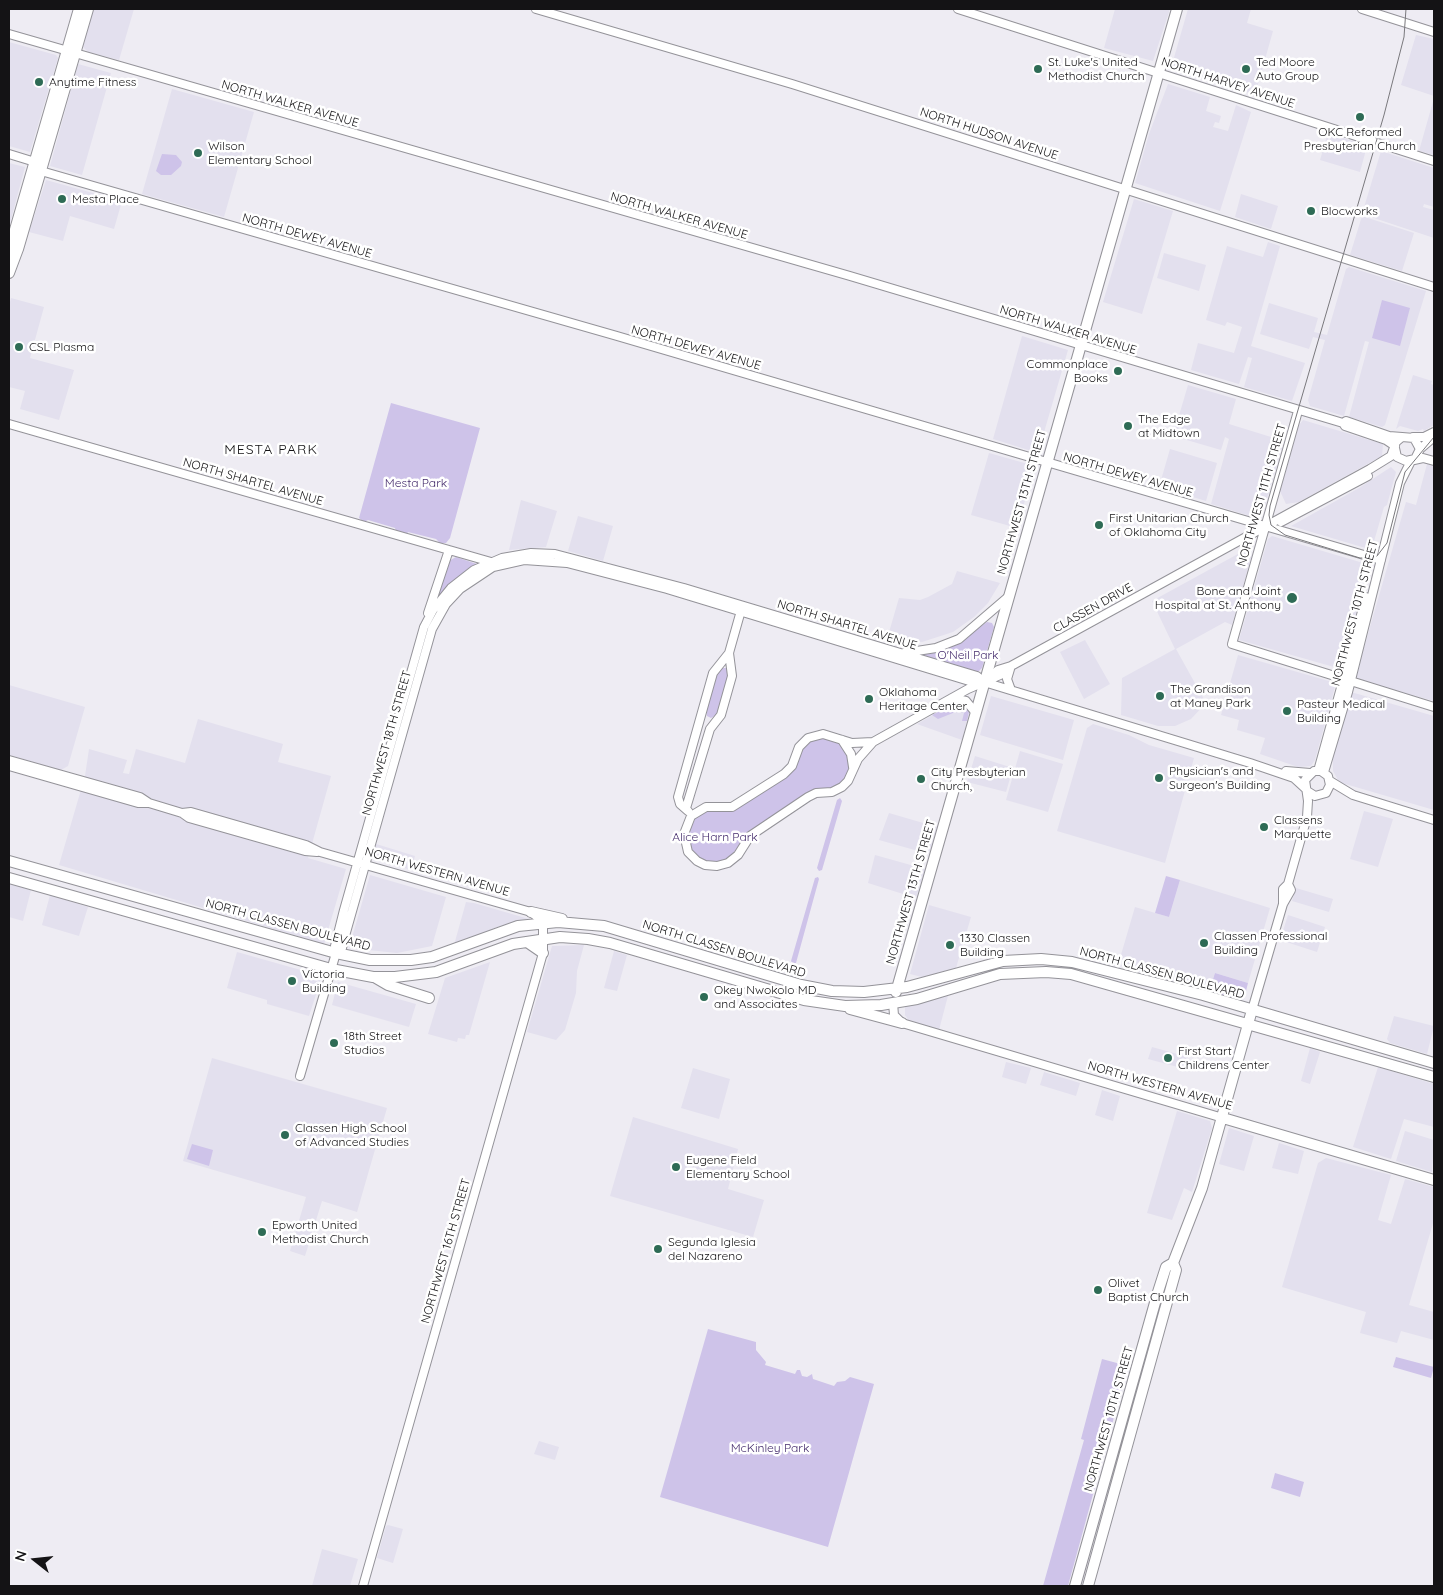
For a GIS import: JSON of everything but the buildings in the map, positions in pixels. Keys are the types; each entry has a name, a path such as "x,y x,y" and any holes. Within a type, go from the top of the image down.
{"main road":[{"path":"9,274 41,171 70,52 78,9"},
{"path":"9,264 10,247 35,162 70,52 88,9"},
{"name":"NORTHWEST 13TH STREET","path":"893,1003 976,713 982,683 993,653 1177,9"},
{"name":"NORTH CLASSEN BOULEVARD","path":"9,861 336,953 370,960 411,960 441,954 506,930 544,922 575,923 617,930 801,986 832,991 864,992 896,988 921,984 990,964 1016,960 1057,959 1097,967 1434,1063"},
{"name":"NORTH CLASSEN BOULEVARD","path":"9,878 331,969 373,976 395,977 436,972 513,944 544,938 576,937 610,943 804,1000 845,1006 893,1003 917,999 988,977 1046,972 1083,977 1434,1077"},
{"path":"531,912 575,923"},
{"path":"527,942 543,954"},
{"path":"373,976 388,985 429,998"},
{"path":"763,988 767,976"},
{"path":"845,1006 902,1023"},
{"name":"NORTHWEST 10TH STREET","path":"1075,1586 1158,1292 1166,1267 1173,1263 1202,1188 1252,1010"},
{"name":"NORTH WESTERN AVENUE","path":"1223,1118 1434,1180"},
{"name":"NORTHWEST 10TH STREET","path":"1088,1586 1176,1270 1173,1263"}],"street":[{"name":"NORTH HUDSON AVENUE","path":"536,9 792,84 1434,287"},
{"name":"NORTH HARVEY AVENUE","path":"958,9 1434,160"},
{"path":"1362,9 1434,32"},
{"name":"NORTH WALKER AVENUE","path":"9,34 773,254 1343,423 1345,426 1388,441 1395,447"},
{"path":"9,154 35,162 41,171"},
{"name":"NORTH DEWEY AVENUE","path":"41,171 637,342 1379,559"},
{"name":"NORTHWEST 11TH STREET","path":"1298,411 1232,644 1347,680"},
{"name":"NORTH WALKER AVENUE","path":"1343,423 1346,421 1388,436 1407,436"},
{"name":"NORTH SHARTEL AVENUE","path":"9,424 500,565 534,560 568,563 741,608 952,676 1011,690 1250,763 1293,778 1306,790"},
{"path":"1434,432 1424,437 1407,436 1395,447 1400,459 1412,460 1423,458 1434,461"},
{"path":"1407,436 1418,442 1420,450"},
{"path":"1412,460 1434,436"},
{"name":"CLASSEN DRIVE","path":"873,742 842,787 832,792 816,793 808,797 750,836 735,858 721,866 705,865 690,855 684,838 691,816 706,807 732,807 784,774 792,766 799,747 808,738 823,734 855,744 873,742 982,683 998,670 1011,666 1387,459 1395,447"},
{"path":"1420,450 1434,456"},
{"name":"CLASSEN DRIVE","path":"1265,526 1288,520 1400,459"},
{"name":"NORTHWEST 10TH STREET","path":"1379,559 1400,459"},
{"name":"NORTHWEST 10TH STREET","path":"1321,771 1400,483 1412,460"},
{"path":"424,627 449,550"},
{"name":"NORTH SHARTEL AVENUE","path":"490,562 530,553 564,555 977,676 982,683"},
{"name":"NORTHWEST 18TH STREET","path":"336,953 342,948 355,902 361,863 424,627 433,610 451,588 474,570 490,562"},
{"name":"NORTHWEST 18TH STREET","path":"300,1076 336,953 335,946 347,900 361,863 434,624 446,604 460,589 482,573 500,565"},
{"path":"893,658 903,654 936,648 959,638 1008,597"},
{"path":"686,808 714,723 721,715 732,676 729,653 741,608"},
{"path":"691,816 686,808 680,804 678,797 713,673 729,653"},
{"path":"993,653 1000,662 1011,666 1007,680 1011,690"},
{"path":"952,676 958,685 954,697 966,701 976,713"},
{"path":"1347,680 1434,707"},
{"path":"700,719 714,723"},
{"path":"842,740 851,754 852,770"},
{"name":"NORTH WESTERN AVENUE","path":"9,760 140,797 150,803 182,813 190,818 305,851 320,852 361,863 531,912 544,922"},
{"name":"NORTH SHARTEL AVENUE","path":"1250,763 1295,773 1310,773"},
{"name":"NORTH WESTERN AVENUE","path":"9,766 138,803 150,803"},
{"path":"1353,795 1313,795 1306,790 1305,781 1310,773 1321,771 1330,781 1353,795 1434,820"},
{"path":"1323,795 1330,788 1330,781"},
{"name":"NORTHWEST 10TH STREET","path":"1252,1010 1283,904 1281,894 1288,884 1307,817 1306,790"},
{"name":"NORTHWEST 10TH STREET","path":"1307,817 1323,795"},
{"path":"347,900 355,902"},
{"name":"NORTHWEST 16TH STREET","path":"363,1586 543,954 544,922"},
{"path":"893,1003 894,1015 902,1023"},
{"name":"NORTH WESTERN AVENUE","path":"902,1023 1223,1118"}],"shaded area":[{"path":"93,9 134,9 119,60 88,52 83,47"},
{"path":"1115,9 1170,9 1153,61 1104,48"},
{"path":"1188,9 1251,9 1247,23 1273,31 1255,95 1171,68"},
{"path":"1416,35 1434,39 1434,96 1401,85"},
{"path":"9,42 56,55 58,58 30,152 9,146"},
{"path":"78,64 111,73 82,175 50,166"},
{"path":"1168,84 1210,97 1206,111 1221,116 1219,123 1215,122 1213,127 1228,131 1236,105 1251,112 1220,211 1135,183 1149,134"},
{"name":"Wilson Elementary School","path":"172,89 254,112 224,217 142,194"},
{"path":"1434,98 1434,155 1419,151"},
{"path":"1328,133 1367,146 1360,172 1320,160"},
{"path":"1381,151 1434,168 1434,207 1424,204 1423,207 1434,210 1434,238 1362,214"},
{"path":"9,163 25,167 9,227"},
{"path":"46,180 122,201 114,229 70,216 63,241 29,232"},
{"path":"1241,194 1278,206 1271,229 1235,217"},
{"path":"1134,199 1173,211 1142,314 1103,302"},
{"path":"1362,216 1414,233 1402,271 1350,255"},
{"path":"1268,242 1280,246 1251,346 1305,363 1292,401 1244,387 1252,358 1248,357 1239,384 1191,370 1198,343 1234,353 1242,327 1227,322 1225,326 1206,320 1227,246 1263,257"},
{"path":"1164,253 1206,265 1199,291 1157,278"},
{"path":"1349,267 1426,291 1385,425 1382,427 1349,417 1369,342 1365,341 1344,416 1310,406 1308,400 1325,340 1313,337 1309,349 1260,334 1269,303 1318,318 1314,332 1327,335 1346,269"},
{"name":"CSL Plasma","path":"11,298 44,307 30,358 74,370 59,420 20,409 25,391 9,387 9,306"},
{"path":"1022,336 1068,350 1038,453 993,439"},
{"path":"1413,375 1432,381 1431,384 1434,385 1434,425 1424,431 1423,429 1418,431 1400,426 1396,429"},
{"path":"1188,385 1236,399 1229,424 1284,441 1265,505 1257,515 1250,516 1211,504 1229,439 1225,437 1221,450 1173,436"},
{"path":"1303,420 1383,444 1382,456 1299,502 1286,504 1280,491 1299,425"},
{"path":"1170,449 1217,463 1206,501 1159,487"},
{"path":"989,453 1035,466 1017,528 971,515"},
{"path":"1427,464 1434,466 1434,701 1355,679 1406,502 1416,505"},
{"path":"1391,467 1396,472 1372,548 1369,549 1291,526 1359,488"},
{"path":"521,500 557,511 546,547 509,550"},
{"path":"578,516 613,526 603,561 568,551"},
{"path":"1272,536 1370,565 1342,665 1334,667 1239,640 1268,539"},
{"path":"1250,549 1252,554 1232,625 1225,622 1176,649 1206,703 1191,719 1175,726 1158,726 1121,715 1122,678 1175,649 1152,601"},
{"path":"957,571 1000,583 988,603 974,617 953,632 922,642 887,639 899,598 920,600 928,597 952,584"},
{"path":"1085,640 1110,684 1084,699 1060,652"},
{"path":"1238,655 1336,683 1315,760 1311,766 1298,767 1260,754 1265,738 1237,730 1239,720 1221,715"},
{"path":"9,685 85,707 68,766 61,770 9,755"},
{"path":"1351,692 1434,716 1434,810 1342,783 1338,780 1333,771 1333,756"},
{"path":"991,696 1074,720 1063,760 980,735"},
{"path":"958,701 969,712 962,740 917,724"},
{"path":"198,719 283,744 278,762 331,776 308,858 346,869 324,944 59,865 85,776 89,749 127,760 123,773 129,774 136,749 185,763"},
{"path":"1093,724 1129,735 1149,745 1194,758 1165,863 1057,831 1087,728"},
{"path":"1020,751 1063,764 1048,812 1006,800"},
{"path":"975,756 1013,768 1006,792 967,782"},
{"path":"1364,811 1393,819 1378,867 1350,859"},
{"path":"889,813 937,827 929,854 879,840"},
{"path":"373,843 415,856 411,870 369,857"},
{"path":"875,855 925,869 916,898 868,883"},
{"path":"370,875 446,897 432,946 397,953 349,948"},
{"path":"1180,880 1270,908 1248,983 1215,973 1209,992 1118,965 1135,907 1169,917"},
{"path":"9,884 31,890 23,921 9,917"},
{"path":"1296,888 1333,899 1329,912 1292,901"},
{"path":"50,895 88,907 79,936 42,925"},
{"path":"466,902 529,919 497,927 454,945"},
{"path":"929,905 971,917 956,968 922,977 910,974"},
{"path":"1288,915 1325,927 1317,952 1280,940"},
{"path":"584,945 577,971 576,993 565,1030 556,1040 527,1032 552,946"},
{"path":"614,951 627,955 617,991 604,988"},
{"path":"237,952 322,976 309,1016 267,1004 267,1000 227,988"},
{"path":"490,962 469,1035 466,1035 465,1039 458,1038 457,1042 428,1034 445,978"},
{"path":"338,982 416,1004 409,1027 332,1005"},
{"path":"949,992 939,1030 909,1021 905,1015 905,1005"},
{"path":"1394,1016 1434,1026 1427,1054 1390,1043 1387,1039"},
{"name":"First Start Childrens Center","path":"1152,1047 1188,1057 1185,1069 1148,1059"},
{"path":"1310,1048 1320,1052 1310,1084 1301,1081"},
{"name":"Classen High School of Advanced Studies","path":"212,1058 387,1108 357,1212 322,1201 305,1256 290,1251 306,1197 183,1161"},
{"path":"1006,1062 1031,1068 1026,1084 1002,1077"},
{"path":"1378,1067 1434,1084 1434,1127 1404,1119 1391,1159 1353,1147"},
{"path":"693,1068 730,1079 719,1119 681,1108"},
{"path":"1044,1072 1080,1083 1076,1096 1040,1085"},
{"path":"1102,1090 1120,1096 1113,1121 1095,1115"},
{"path":"1177,1111 1210,1121 1212,1128 1192,1192 1184,1188 1172,1220 1147,1213"},
{"name":"Eugene Field Elementary School","path":"633,1117 738,1149 728,1189 764,1200 753,1237 610,1196"},
{"path":"1229,1128 1254,1136 1244,1171 1219,1164"},
{"path":"1405,1131 1434,1140 1432,1172 1396,1161"},
{"path":"1279,1143 1304,1151 1298,1174 1272,1168"},
{"path":"1326,1158 1391,1175 1378,1220 1391,1224 1405,1179 1434,1187 1434,1220 1409,1305 1434,1312 1434,1340 1401,1331 1397,1343 1360,1333 1366,1312 1282,1287 1318,1163"},
{"path":"539,1441 559,1447 555,1460 534,1454"},
{"path":"386,1526 403,1529 393,1563 377,1558"},
{"path":"322,1549 358,1559 350,1586 312,1586"}],"green space":[{"path":"162,154 176,155 182,162 181,166 171,175 161,175 156,171"},
{"path":"1382,300 1410,308 1400,346 1372,338"},
{"name":"Mesta Park","path":"391,403 480,428 450,538 446,543 440,543 436,539 408,532 407,534 396,531 395,528 368,520 364,522 359,518"},
{"path":"456,557 477,564 450,584 437,598 447,562"},
{"name":"O'Neil Park","path":"987,622 992,623 994,627 982,668 978,672 921,657 921,654 941,650 959,642"},
{"path":"722,668 726,668 730,674 718,714 711,718 707,716 706,711 717,672"},
{"path":"958,701 968,706 967,721 962,721 964,713 958,711 938,719 932,715"},
{"name":"Alice Harn Park","path":"822,737 837,741 847,753 850,768 845,780 835,788 823,791 747,834 729,859 715,863 702,861 692,852 687,836 696,817 709,810 729,812 739,807 792,772 802,748 811,740"},
{"path":"840,798 842,801 822,870 819,871 817,868 837,800"},
{"path":"1166,876 1180,880 1169,917 1155,913"},
{"path":"818,877 796,963 793,964 791,961 815,878"},
{"path":"1215,973 1248,983 1244,999 1237,1001 1209,992"},
{"path":"192,1144 213,1150 209,1166 187,1159"},
{"name":"McKinley Park","path":"708,1329 756,1342 756,1350 766,1362 765,1365 795,1374 797,1370 800,1370 802,1376 807,1377 812,1374 813,1379 834,1386 837,1382 845,1381 850,1377 874,1384 828,1547 660,1497"},
{"path":"1396,1357 1434,1367 1431,1378 1393,1367"},
{"path":"1102,1359 1128,1366 1068,1586 1043,1586 1084,1440 1081,1439"},
{"path":"1275,1473 1304,1482 1300,1497 1271,1488"}],"tram line":[{"path":"1406,9 1404,37 1384,115 1270,506 1271,525 1285,535 1360,558 1377,556 1387,543 1405,472 1434,437"}],"place":[{"name":"St. Luke's United Methodist Church","path":"1038,69"},
{"name":"Ted Moore Auto Group","path":"1246,69"},
{"name":"Anytime Fitness","path":"39,82"},
{"name":"OKC Reformed Presbyterian Church","path":"1360,117"},
{"name":"Wilson Elementary School","path":"198,153"},
{"name":"Mesta Place","path":"62,199"},
{"name":"Blocworks","path":"1311,211"},
{"name":"CSL Plasma","path":"19,347"},
{"name":"Commonplace Books","path":"1118,371"},
{"name":"The Edge at Midtown","path":"1128,426"},
{"name":"First Unitarian Church of Oklahoma City","path":"1099,525"},
{"name":"Bone and Joint Hospital at St. Anthony","path":"1292,598"},
{"name":"The Grandison at Maney Park","path":"1160,696"},
{"name":"Oklahoma Heritage Center","path":"869,699"},
{"name":"Pasteur Medical Building","path":"1287,711"},
{"name":"Physician's and Surgeon's Building","path":"1159,778"},
{"name":"City Presbyterian Church,","path":"921,779"},
{"name":"Classens Marquette","path":"1264,827"},
{"name":"Classen Professional Building","path":"1204,943"},
{"name":"1330 Classen Building","path":"950,945"},
{"name":"Victoria Building","path":"292,981"},
{"name":"Okey Nwokolo MD and Associates","path":"704,997"},
{"name":"18th Street Studios","path":"334,1043"},
{"name":"First Start Childrens Center","path":"1168,1058"},
{"name":"Classen High School of Advanced Studies","path":"285,1135"},
{"name":"Eugene Field Elementary School","path":"676,1167"},
{"name":"Epworth United Methodist Church","path":"262,1232"},
{"name":"Segunda Iglesia del Nazareno","path":"658,1249"},
{"name":"Olivet Baptist Church","path":"1098,1290"}],"district":[{"name":"MESTA PARK","path":"271,450"}]}
